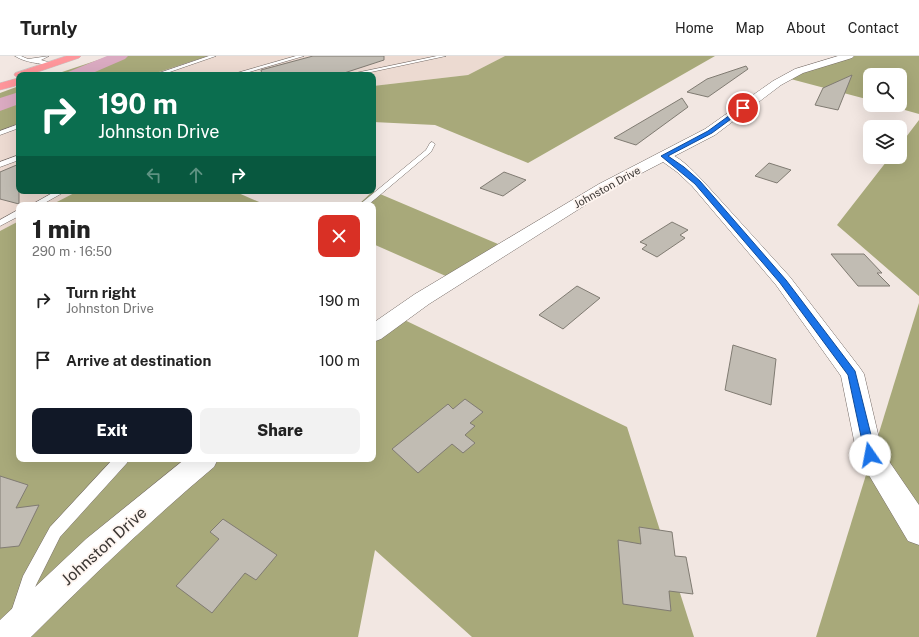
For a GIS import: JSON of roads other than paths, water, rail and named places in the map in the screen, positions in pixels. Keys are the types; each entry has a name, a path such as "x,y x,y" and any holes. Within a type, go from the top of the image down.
{"highway":[{"path":"25,72 50,60 80,57"},
{"path":"43,72 80,57"},
{"path":"0,82 16,76"},
{"path":"0,87 16,82"}],"street":[{"name":"Johnston Drive","path":"376,332 422,299 597,191 710,132 777,83 798,71 849,56"},
{"path":"664,156 682,168 697,182 783,281 852,374 870,455 919,531"},
{"name":"Johnston Drive","path":"9,635 97,550 160,495 201,462"}],"lane":[{"path":"17,56 27,60 50,60"},
{"path":"165,72 214,56"},
{"path":"244,72 302,56"},
{"path":"364,72 444,56"},
{"path":"34,60 50,60"},
{"path":"0,133 16,127"},
{"path":"367,202 429,151 432,144"},
{"path":"0,165 16,158"},
{"path":"41,202 56,194"},
{"path":"0,223 16,215"},
{"path":"9,635 29,582 55,532 119,462"}],"waterway":[{"path":"81,72 120,56"},
{"path":"0,105 16,98"}]}
